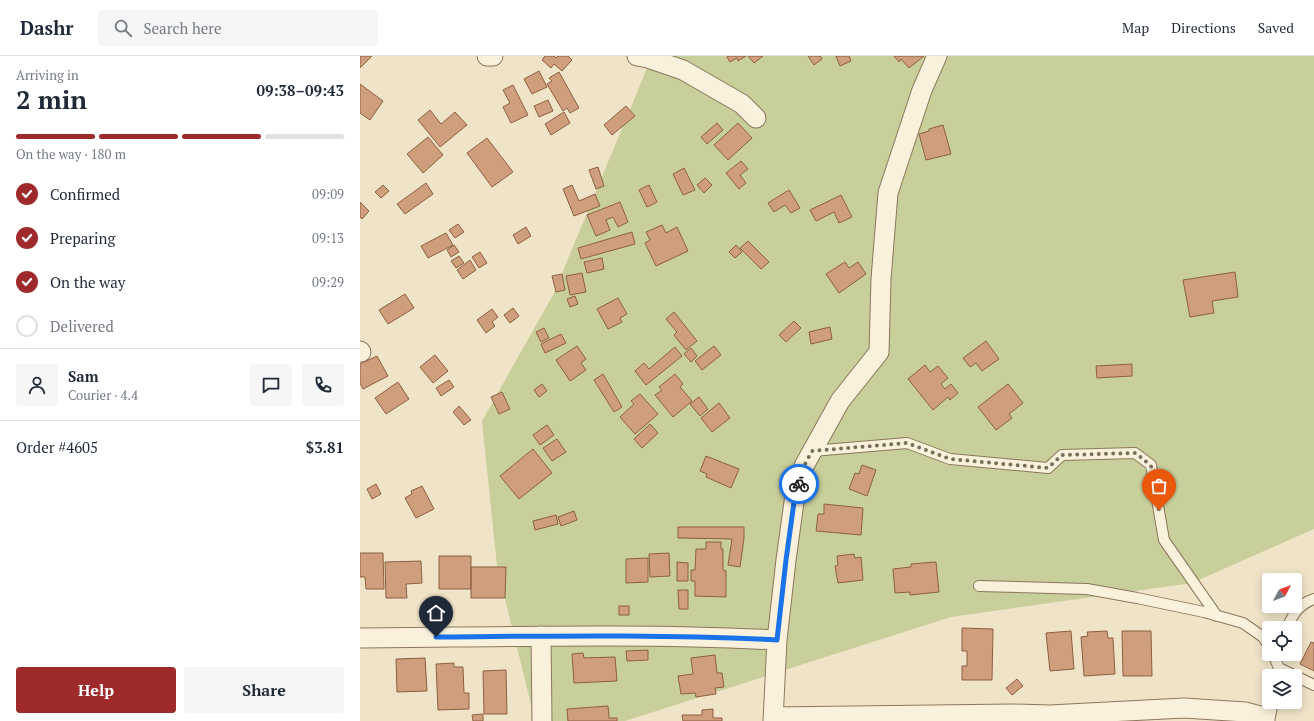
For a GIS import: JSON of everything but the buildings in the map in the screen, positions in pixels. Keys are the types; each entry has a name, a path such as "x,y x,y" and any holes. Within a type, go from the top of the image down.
{"street":[{"path":"487,56 493,56"},
{"path":"637,56 648,58 683,70 742,104 756,118"},
{"path":"937,56 922,90 888,193 881,279 878,352 840,401 804,466 795,495 777,640 773,719 1013,714 1051,718 1184,708 1245,712 1263,720"},
{"path":"360,638 636,635 777,640"},
{"path":"541,636 542,721"}],"lane":[{"path":"812,451 907,443 950,459 1048,468 1062,455 1136,453 1151,466 1164,540 1217,616"},
{"path":"979,586 1087,589 1144,599 1204,612 1243,623 1262,636"},
{"path":"1291,621 1297,609 1306,602 1314,599"},
{"path":"1276,662 1314,685"},
{"path":"1263,720 1269,709"}],"green space":[{"path":"652,56 1314,56 1314,529 1192,583 951,617 625,721 535,721 497,566 482,421 553,295"}],"way so far":[{"path":"799,484 804,466 812,451 907,443 950,459 1048,468 1062,455 1136,453 1151,466 1159,510"}],"route":[{"path":"436,637 636,635 777,640 795,495 799,484"}]}
